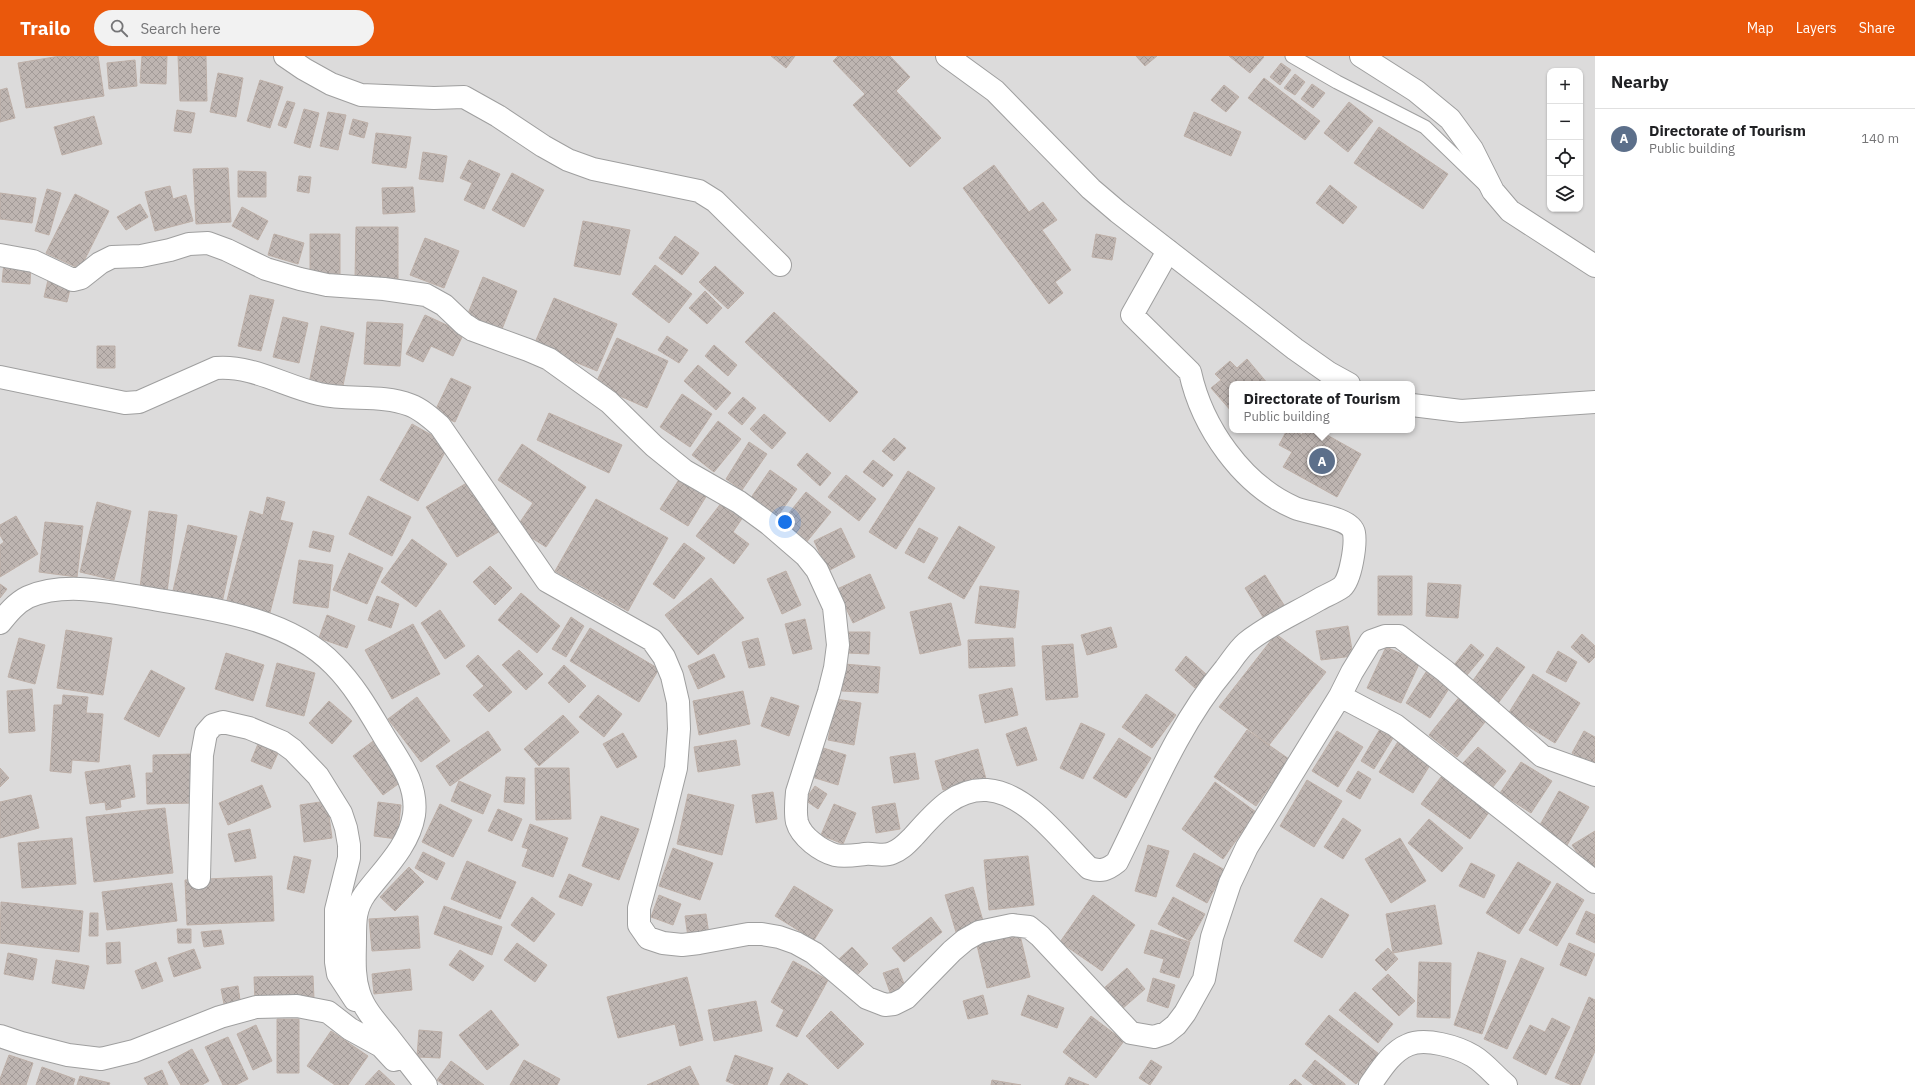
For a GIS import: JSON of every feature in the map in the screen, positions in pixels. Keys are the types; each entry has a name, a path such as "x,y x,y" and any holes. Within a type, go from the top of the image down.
{"street":[{"path":"285,56 304,69 331,84 361,95 434,98 464,97 498,116 543,146 568,160 593,169 699,191 715,201 780,265"},
{"path":"947,56 995,91 1091,189 1118,212 1295,349 1329,373 1344,381"},
{"path":"1361,56 1416,91 1450,119 1472,149 1493,191 1510,211 1595,266"},
{"path":"0,255 34,261 73,280 81,278 100,264 112,258 140,256 190,244 208,243 227,250 266,269 300,279 327,285 384,289 426,295 444,305 464,324 473,330 549,359 609,402 654,446 685,471 738,502 769,524 806,556 817,570 834,607 838,645 835,668 829,692 797,792 797,823 804,835 824,850 836,855 853,856 867,854 880,856 903,848 943,805 961,794 974,790 989,790 1003,794 1034,811 1089,868 1098,871 1109,869 1117,862 1184,727 1216,678 1245,644 1278,621 1342,587 1348,578 1355,538 1353,528 1346,522 1295,508 1268,493 1243,471 1223,447 1205,415 1192,384 1190,372 1132,314 1168,251"},
{"path":"0,377 125,403 139,402 216,368 229,367 245,369 320,394 392,400 411,406 426,414 440,426 547,581 652,640 664,657 672,676 678,702 679,729 676,768 664,820 639,908 639,925 648,938 663,944 682,945 699,944 748,934 762,934 779,938 814,953 866,998 885,1005 894,1004 906,998 952,951 970,937 979,932 1012,925 1029,927 1040,936 1131,1033 1154,1037 1166,1033 1176,1025 1204,979 1212,937 1236,867 1247,846 1340,696 1352,672 1371,641 1385,636 1399,636 1445,671 1542,756 1595,775"},
{"path":"1415,405 1461,412 1595,402"},
{"path":"0,623 11,609 27,598 44,592 83,589 110,591 180,602 257,622 299,639 333,663 349,681 407,773 412,785 415,800 410,832 404,844 359,904 356,912 355,980 359,994 368,1012"},
{"path":"1340,696 1395,725 1595,882"},
{"path":"199,878 202,755 206,733 213,725 224,722 249,728 282,742 293,750 318,776 341,813 346,828 350,845 350,858 336,910 336,962 338,974 351,995 368,1012 426,1085"},
{"path":"0,1036 68,1055 101,1059 134,1051 220,1017 256,1007 297,1006 328,1012 350,1029 381,1046 406,1073 422,1085"},
{"path":"1370,1085 1392,1056 1408,1044 1427,1042 1446,1045 1474,1056 1506,1085"}],"lane":[{"path":"1292,56 1337,82 1425,127 1478,179 1493,191"}],"shaded area":[{"path":"0,56 1595,56 1595,1085 0,1085"}],"building":[{"path":"60,56 98,56 104,96 26,108 18,63"},
{"path":"142,56 167,56 166,84 140,83"},
{"path":"178,56 206,56 207,101 180,101"},
{"path":"771,56 795,56 786,68"},
{"path":"838,56 890,56 910,77 896,91 941,138 910,167 853,105 865,94 833,61"},
{"path":"1136,56 1157,56 1145,66"},
{"path":"1229,56 1263,56 1264,57 1250,73"},
{"path":"135,60 137,86 109,89 107,63"},
{"path":"1281,63 1291,70 1280,85 1270,77"},
{"path":"218,73 243,78 236,117 210,112"},
{"path":"1295,74 1305,82 1295,95 1284,88"},
{"path":"1264,78 1320,121 1305,140 1248,98"},
{"path":"260,80 283,87 270,128 247,121"},
{"path":"1312,84 1325,93 1313,108 1301,99"},
{"path":"1224,85 1239,97 1226,112 1211,100"},
{"path":"7,88 15,118 0,122 0,90"},
{"path":"287,101 295,103 286,128 278,125"},
{"path":"1349,102 1373,121 1348,152 1324,133"},
{"path":"304,109 319,113 310,148 294,143"},
{"path":"177,110 195,113 191,133 174,131"},
{"path":"328,112 346,115 338,150 320,146"},
{"path":"1194,112 1241,132 1231,156 1184,136"},
{"path":"94,116 102,144 62,155 54,127"},
{"path":"353,119 368,123 364,138 349,134"},
{"path":"1379,127 1448,174 1423,209 1354,163"},
{"path":"376,133 411,137 406,168 372,163"},
{"path":"423,152 447,156 443,182 419,179"},
{"path":"469,160 500,174 484,209 464,200 472,183 460,178"},
{"path":"994,165 1029,212 1043,202 1057,220 1042,230 1071,270 1055,282 1063,293 1049,304 963,188"},
{"path":"228,168 231,222 196,224 193,169"},
{"path":"238,171 266,172 266,197 238,197"},
{"path":"512,173 544,190 524,227 492,210"},
{"path":"299,176 311,177 309,193 297,191"},
{"path":"1330,185 1357,207 1343,224 1316,203"},
{"path":"170,186 173,199 186,195 193,221 155,231 145,192"},
{"path":"413,187 415,212 383,214 382,188"},
{"path":"47,189 61,193 49,235 35,231"},
{"path":"0,193 36,198 32,223 0,219"},
{"path":"75,194 109,211 80,269 46,253"},
{"path":"140,204 148,217 126,230 117,217"},
{"path":"242,207 268,221 258,240 232,226"},
{"path":"583,221 630,230 620,275 574,266"},
{"path":"356,227 398,227 398,279 355,278"},
{"path":"274,234 304,243 298,264 268,255"},
{"path":"310,234 340,234 340,274 310,274"},
{"path":"1096,234 1116,238 1112,260 1092,257"},
{"path":"675,236 699,253 682,275 659,258"},
{"path":"425,238 459,251 444,288 410,275"},
{"path":"4,263 31,265 30,284 2,282"},
{"path":"655,265 692,294 669,323 632,294"},
{"path":"715,266 744,293 728,309 699,282"},
{"path":"483,277 517,291 502,329 467,316"},
{"path":"48,280 71,285 67,302 44,297"},
{"path":"705,291 722,308 707,324 689,308"},
{"path":"250,295 274,300 261,351 238,346"},
{"path":"554,298 617,324 597,371 534,345"},
{"path":"774,312 858,392 830,422 745,342"},
{"path":"425,315 464,333 453,356 431,346 423,362 406,354"},
{"path":"283,317 308,323 299,363 273,357"},
{"path":"367,322 403,324 400,366 364,364"},
{"path":"321,326 354,333 342,390 309,383"},
{"path":"667,336 688,350 679,363 658,350"},
{"path":"617,338 668,361 647,408 595,385"},
{"path":"714,345 737,365 728,376 705,356"},
{"path":"97,346 115,346 115,368 97,368"},
{"path":"1247,359 1265,381 1229,381 1229,409 1211,388 1221,380 1215,374 1230,361 1237,368"},
{"path":"698,365 731,393 716,410 684,381"},
{"path":"451,378 471,387 455,422 434,413"},
{"path":"682,394 712,414 690,447 660,427"},
{"path":"743,397 756,408 742,425 728,413"},
{"path":"549,413 622,445 609,473 537,440"},
{"path":"764,414 786,433 772,449 750,429"},
{"path":"718,421 741,439 714,472 692,455"},
{"path":"412,424 449,445 418,501 380,480"},
{"path":"1285,433 1299,433 1302,435 1303,433 1323,433 1361,454 1337,497 1283,467 1292,452 1279,445"},
{"path":"894,438 906,448 894,461 882,451"},
{"path":"749,442 767,454 742,490 726,479"},
{"path":"522,444 586,487 546,547 516,528 533,503 498,480"},
{"path":"807,453 831,473 820,486 797,465"},
{"path":"873,460 893,475 883,487 863,472"},
{"path":"770,470 797,489 775,520 748,502"},
{"path":"908,471 935,488 896,549 869,532"},
{"path":"846,475 876,499 859,521 828,497"},
{"path":"680,478 707,495 688,526 660,509"},
{"path":"470,481 500,531 457,557 426,507"},
{"path":"806,492 831,512 805,544 780,524"},
{"path":"368,496 411,517 392,556 349,534"},
{"path":"267,497 285,502 280,520 293,523 268,620 225,608 250,511 263,515"},
{"path":"596,499 668,538 628,611 555,571"},
{"path":"97,502 131,511 114,580 80,572"},
{"path":"722,502 743,517 733,532 749,544 734,564 696,536"},
{"path":"149,511 177,515 167,592 140,588"},
{"path":"16,516 38,554 0,577 0,545 4,542 0,535 0,525"},
{"path":"45,522 83,526 77,577 39,572"},
{"path":"188,525 237,536 221,607 172,595"},
{"path":"959,526 995,547 964,599 928,578"},
{"path":"841,528 855,557 828,571 814,541"},
{"path":"919,528 938,538 924,563 905,553"},
{"path":"313,531 334,536 330,552 309,547"},
{"path":"412,539 447,564 416,607 381,582"},
{"path":"684,543 705,558 674,599 653,584"},
{"path":"349,553 383,568 367,604 333,590"},
{"path":"299,560 333,565 328,608 293,603"},
{"path":"490,566 512,588 495,605 473,582"},
{"path":"786,571 801,605 782,614 767,579"},
{"path":"870,574 885,608 853,623 837,589"},
{"path":"1265,575 1284,605 1263,617 1245,588"},
{"path":"1378,576 1412,576 1412,615 1378,615"},
{"path":"711,578 744,618 698,655 665,615"},
{"path":"1428,583 1461,585 1458,618 1426,616"},
{"path":"0,584 7,589 0,598"},
{"path":"980,586 1019,591 1015,628 975,623"},
{"path":"521,593 560,626 537,653 498,620"},
{"path":"377,596 399,604 391,628 368,620"},
{"path":"951,603 961,645 920,654 910,612"},
{"path":"440,610 465,646 445,659 421,623"},
{"path":"327,615 355,626 347,648 319,638"},
{"path":"571,617 584,626 566,657 552,649"},
{"path":"805,619 812,649 793,654 785,624"},
{"path":"413,624 440,674 392,699 365,650"},
{"path":"1348,626 1353,656 1321,660 1316,631"},
{"path":"1111,627 1117,647 1087,655 1081,635"},
{"path":"590,628 659,669 639,702 570,661"},
{"path":"66,630 112,638 103,695 57,688"},
{"path":"848,632 870,632 869,654 848,653"},
{"path":"1276,634 1326,672 1269,745 1219,707"},
{"path":"1582,634 1595,646 1595,657 1589,663 1571,647"},
{"path":"19,638 45,645 35,684 8,677"},
{"path":"758,638 765,665 749,668 742,642"},
{"path":"1013,638 1015,666 969,668 968,640"},
{"path":"1073,644 1078,697 1046,700 1042,646"},
{"path":"1471,644 1484,655 1467,675 1454,665"},
{"path":"1386,647 1420,662 1401,703 1367,688"},
{"path":"1497,647 1525,667 1496,706 1469,686"},
{"path":"519,650 543,674 526,690 502,665"},
{"path":"1558,651 1577,662 1566,682 1546,672"},
{"path":"226,653 264,665 253,701 215,689"},
{"path":"714,654 725,677 698,689 688,666"},
{"path":"478,655 512,692 489,712 473,695 484,686 466,666"},
{"path":"1186,656 1207,675 1195,688 1175,670"},
{"path":"277,663 315,673 304,716 266,706"},
{"path":"844,664 880,667 878,693 842,691"},
{"path":"564,665 586,686 569,703 548,683"},
{"path":"1428,669 1452,684 1430,718 1406,703"},
{"path":"151,670 185,688 159,737 124,719"},
{"path":"1533,674 1580,703 1555,743 1508,714"},
{"path":"1012,688 1018,715 985,723 979,695"},
{"path":"32,689 35,731 9,733 7,691"},
{"path":"743,691 750,724 699,735 693,701"},
{"path":"1146,694 1176,715 1152,748 1122,727"},
{"path":"63,695 88,697 86,713 103,714 99,762 72,760 71,773 50,771 54,705 62,705"},
{"path":"598,695 622,714 604,737 579,717"},
{"path":"1461,695 1489,717 1457,757 1429,735"},
{"path":"417,697 450,741 421,762 388,719"},
{"path":"771,697 799,706 789,736 761,726"},
{"path":"836,699 861,703 854,745 828,740"},
{"path":"329,701 352,721 332,744 309,723"},
{"path":"563,715 579,732 539,766 524,749"},
{"path":"1081,723 1105,734 1083,779 1060,768"},
{"path":"1026,727 1037,760 1017,766 1006,734"},
{"path":"1380,729 1393,738 1374,769 1361,761"},
{"path":"1247,730 1289,759 1256,806 1214,777"},
{"path":"488,731 501,750 450,786 436,766"},
{"path":"1337,731 1363,747 1338,787 1312,771"},
{"path":"1584,731 1595,737 1595,766 1572,753"},
{"path":"623,733 637,757 617,768 603,744"},
{"path":"1119,738 1151,758 1126,798 1093,778"},
{"path":"376,739 405,779 383,795 353,756"},
{"path":"736,740 740,765 698,772 694,747"},
{"path":"1399,740 1433,760 1413,793 1379,772"},
{"path":"258,744 278,753 271,769 251,761"},
{"path":"820,747 846,755 838,785 812,777"},
{"path":"1478,747 1506,771 1492,788 1463,763"},
{"path":"978,749 986,779 943,790 935,761"},
{"path":"915,753 919,779 894,783 890,757"},
{"path":"194,754 195,803 147,804 146,773 153,773 153,755"},
{"path":"1521,762 1552,781 1531,813 1500,793"},
{"path":"130,765 135,797 120,800 121,807 106,810 105,802 90,804 85,772"},
{"path":"0,768 9,778 0,787"},
{"path":"535,768 569,768 571,819 536,820"},
{"path":"1358,771 1371,779 1360,799 1346,791"},
{"path":"1444,773 1492,808 1470,839 1421,804"},
{"path":"506,777 525,778 524,804 504,802"},
{"path":"1307,780 1342,801 1314,847 1280,826"},
{"path":"459,781 491,795 483,814 451,801"},
{"path":"1215,782 1256,812 1223,859 1182,829"},
{"path":"262,785 271,807 228,825 219,803"},
{"path":"815,786 827,794 818,809 805,800"},
{"path":"1559,791 1589,807 1566,847 1536,832"},
{"path":"773,792 777,819 756,823 752,795"},
{"path":"688,794 734,805 722,855 677,844"},
{"path":"31,795 39,828 0,838 0,802"},
{"path":"327,801 332,838 304,842 300,805"},
{"path":"378,802 401,805 397,839 374,836"},
{"path":"895,803 900,829 876,833 872,807"},
{"path":"440,804 472,820 453,857 422,842"},
{"path":"834,804 856,813 843,844 821,835"},
{"path":"165,808 173,873 94,882 86,817"},
{"path":"498,809 522,819 512,841 488,831"},
{"path":"601,816 639,829 619,880 582,866"},
{"path":"1343,818 1361,830 1343,859 1324,847"},
{"path":"1429,819 1463,848 1442,872 1408,843"},
{"path":"530,824 568,838 553,877 522,866 528,849 522,847"},
{"path":"250,829 256,858 235,862 228,834"},
{"path":"1595,831 1595,870 1591,873 1572,845"},
{"path":"72,838 76,884 22,888 18,843"},
{"path":"1400,838 1426,881 1391,903 1365,859"},
{"path":"1148,845 1169,851 1156,897 1135,891"},
{"path":"673,848 713,863 700,900 659,886"},
{"path":"423,852 445,863 437,880 415,868"},
{"path":"1194,853 1225,870 1207,903 1176,886"},
{"path":"294,856 311,860 304,893 287,889"},
{"path":"1028,856 1034,905 989,910 984,860"},
{"path":"467,861 516,882 500,919 451,899"},
{"path":"1518,862 1551,882 1519,934 1486,913"},
{"path":"1471,863 1495,875 1484,898 1459,886"},
{"path":"409,867 424,882 395,911 380,897"},
{"path":"569,874 592,884 582,906 559,897"},
{"path":"272,876 274,921 187,925 185,880"},
{"path":"172,883 177,921 107,930 102,892"},
{"path":"1557,883 1584,900 1557,946 1529,930"},
{"path":"794,886 833,910 814,940 775,916"},
{"path":"973,887 984,924 956,932 945,895"},
{"path":"659,895 681,904 673,925 651,917"},
{"path":"1093,895 1135,925 1102,971 1060,942"},
{"path":"532,897 555,914 534,942 511,925"},
{"path":"1173,897 1205,914 1190,941 1158,924"},
{"path":"1321,898 1349,915 1322,958 1294,941"},
{"path":"1,902 83,911 79,952 0,943"},
{"path":"1435,905 1442,944 1393,953 1386,914"},
{"path":"444,906 502,927 492,955 434,934"},
{"path":"1586,911 1595,915 1595,943 1576,934"},
{"path":"90,913 98,913 98,936 89,936"},
{"path":"706,914 709,935 688,937 685,916"},
{"path":"418,916 420,948 372,951 369,919"},
{"path":"931,917 942,932 904,962 892,948"},
{"path":"177,929 191,929 191,943 178,943"},
{"path":"221,930 224,944 204,947 201,932"},
{"path":"1151,930 1190,942 1179,978 1160,972 1164,959 1144,953"},
{"path":"1019,931 1030,977 987,988 976,941"},
{"path":"120,942 121,963 107,964 106,943"},
{"path":"517,943 547,965 535,982 504,960"},
{"path":"1569,943 1595,954 1586,976 1560,965"},
{"path":"852,947 868,964 855,977 838,960"},
{"path":"1388,948 1398,959 1386,971 1375,960"},
{"path":"194,949 201,968 174,977 168,958"},
{"path":"460,950 484,966 473,981 449,965"},
{"path":"1478,952 1506,961 1482,1034 1454,1025"},
{"path":"8,953 37,959 33,980 4,974"},
{"path":"1521,958 1544,968 1507,1049 1484,1039"},
{"path":"56,960 89,966 84,989 52,983"},
{"path":"793,961 828,980 797,1037 776,1026 784,1010 771,1002"},
{"path":"156,962 163,981 142,989 135,971"},
{"path":"1419,962 1451,963 1450,1018 1417,1017"},
{"path":"898,968 906,989 891,995 883,973"},
{"path":"1127,968 1145,989 1122,1009 1104,988"},
{"path":"410,969 412,990 374,994 372,974"},
{"path":"1388,974 1415,1001 1399,1016 1372,989"},
{"path":"313,976 314,999 255,1001 254,977"},
{"path":"687,977 703,1040 680,1046 675,1024 618,1038 607,997"},
{"path":"1153,978 1175,985 1168,1008 1147,1001"},
{"path":"238,986 241,1007 225,1009 221,989"},
{"path":"1355,992 1393,1024 1378,1043 1339,1010"},
{"path":"983,995 988,1014 968,1019 963,1001"},
{"path":"1028,995 1064,1008 1057,1028 1021,1015"},
{"path":"1589,997 1595,1000 1595,1051 1580,1085 1572,1085 1555,1078"},
{"path":"756,1001 762,1031 714,1041 708,1010"},
{"path":"491,1010 519,1045 487,1070 459,1035"},
{"path":"831,1011 864,1044 838,1069 806,1036"},
{"path":"1329,1015 1379,1054 1356,1084 1305,1044"},
{"path":"1091,1016 1124,1041 1096,1078 1063,1052"},
{"path":"1552,1018 1570,1027 1546,1075 1513,1058 1530,1025 1545,1032"},
{"path":"277,1019 299,1019 299,1073 277,1073"},
{"path":"256,1025 272,1061 253,1070 237,1034"},
{"path":"419,1030 442,1032 440,1058 417,1057"},
{"path":"331,1031 368,1056 348,1085 335,1085 307,1066"},
{"path":"228,1037 248,1079 236,1085 223,1085 205,1047"},
{"path":"192,1049 209,1081 202,1085 181,1085 168,1062"},
{"path":"9,1055 33,1063 26,1085 0,1085 0,1079"},
{"path":"735,1055 773,1068 767,1085 736,1085 726,1081"},
{"path":"524,1060 560,1079 557,1085 510,1085"},
{"path":"1151,1060 1162,1067 1150,1085 1139,1078"},
{"path":"1315,1060 1345,1085 1314,1085 1302,1076"},
{"path":"451,1061 484,1085 444,1085 437,1080"},
{"path":"690,1066 699,1085 647,1085"},
{"path":"42,1067 75,1079 73,1085 36,1085"},
{"path":"162,1070 168,1085 148,1085 144,1078"},
{"path":"379,1070 395,1085 365,1085"},
{"path":"788,1073 808,1085 780,1085"},
{"path":"80,1076 110,1083 109,1085 77,1085"},
{"path":"1069,1077 1089,1085 1065,1085"},
{"path":"1295,1079 1302,1085 1289,1085"},
{"path":"992,1080 1021,1085 991,1085"}],"place":[{"name":"Directorate of Tourism","path":"1322,461"}]}
